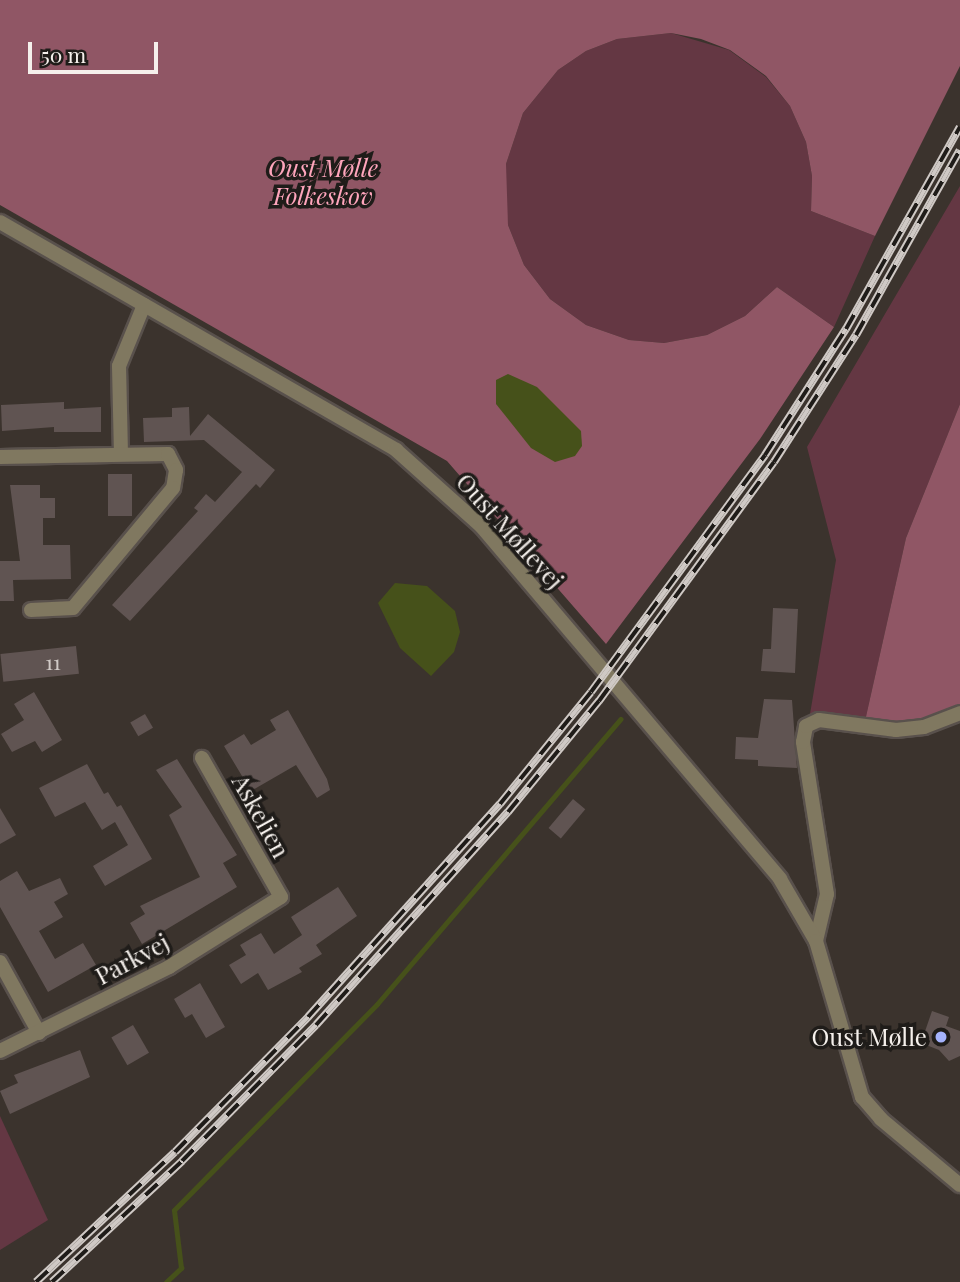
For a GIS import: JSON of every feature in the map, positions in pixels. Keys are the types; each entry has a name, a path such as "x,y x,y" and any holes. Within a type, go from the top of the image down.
{"street":[{"name":"Oust Møllevej","path":"0,222 396,450 446,491 482,527 780,879 816,941 862,1097 881,1119 960,1185"},
{"path":"121,454 119,366 144,305"},
{"path":"0,457 168,454 176,470 173,488 74,608 31,610"},
{"name":"Oust Møllevej","path":"816,941 827,894 803,742 806,726 819,720 896,730 924,727 960,713"},
{"name":"Askelien","path":"202,758 281,897"},
{"name":"Parkvej","path":"0,1051 169,967 281,897"},
{"path":"0,962 39,1033"}],"shaded area":[{"path":"671,33 729,50 766,77 790,106 806,142 812,176 811,211 875,236 834,327 777,287 745,316 707,335 664,343 629,340 586,325 550,299 524,265 508,225 504,194 506,164 523,113 558,70 586,51 617,39"},
{"path":"960,186 960,404 906,538 865,721 810,714 836,560 807,447"},
{"path":"508,374 537,387 581,431 582,446 575,456 555,462 531,448 496,404 496,380"},
{"path":"395,583 427,586 455,611 460,632 454,652 431,676 400,648 378,603"},
{"path":"0,1116 48,1220 0,1250"}],"green space":[{"name":"Oust Mølle Folkeskov","path":"0,0 960,0 960,66 875,236 811,211 812,176 806,142 790,106 766,76 730,50 701,39 671,33 617,39 586,51 558,70 523,113 506,164 508,225 524,265 550,299 586,325 629,340 664,343 707,335 745,316 777,287 834,327 760,439 606,644 447,461 0,205"},
{"path":"960,404 960,707 937,719 905,726 865,721 906,538"}],"building":[{"path":"64,402 64,409 101,407 101,432 54,432 54,427 2,431 1,405"},
{"path":"189,407 190,436 208,414 275,470 260,488 256,484 130,621 112,605 198,511 194,508 206,494 215,502 242,472 204,440 144,442 143,418 172,417 172,408"},
{"path":"108,474 132,474 132,516 108,516"},
{"path":"10,485 40,485 40,498 55,498 55,518 43,518 43,545 70,545 71,579 13,580 14,601 0,601 0,561 20,561"},
{"path":"773,608 798,609 795,673 761,671 763,649 771,649"},
{"path":"76,646 79,674 3,682 0,654"},
{"path":"34,692 62,740 42,752 35,741 12,752 1,734 24,720 14,704"},
{"path":"764,699 792,700 797,768 758,766 758,760 735,759 736,737 758,738"},
{"path":"288,710 327,779 330,790 317,798 296,765 251,791 224,746 244,734 251,745 276,730 270,720"},
{"path":"145,714 153,728 138,736 130,722"},
{"path":"177,759 237,855 223,863 237,887 142,944 130,923 145,914 140,906 200,877 169,815 182,807 156,770"},
{"path":"87,764 104,794 108,792 117,807 121,805 152,859 105,886 93,866 128,845 115,822 102,830 85,802 55,817 39,788"},
{"path":"573,799 585,809 561,838 549,828"},
{"path":"0,808 16,835 0,844"},
{"path":"17,871 29,891 60,878 68,894 54,902 63,917 39,931 55,959 83,943 96,965 48,992 0,907 0,881"},
{"path":"338,887 357,916 316,945 322,954 299,968 302,972 268,990 258,973 241,984 229,965 246,955 240,945 261,933 274,954 302,935 291,917"},
{"path":"200,983 225,1027 206,1038 192,1014 185,1018 174,999"},
{"name":"Oust Mølle","path":"932,1011 949,1017 946,1026 960,1031 960,1056 949,1061 939,1050 921,1043"},
{"path":"133,1025 149,1053 127,1065 111,1038"},
{"path":"80,1050 90,1077 10,1114 0,1091 18,1083 14,1075"}],"waterway":[{"path":"166,1282 181,1268 174,1210 377,1004 620,719"}],"railway":[{"path":"36,1282 175,1152 308,1017 500,804 591,692 765,455 846,329 960,127"},
{"path":"52,1282 182,1161 316,1025 508,812 599,701 774,462 856,335 960,150"}],"place":[{"name":"Oust Mølle","path":"941,1037"}]}
